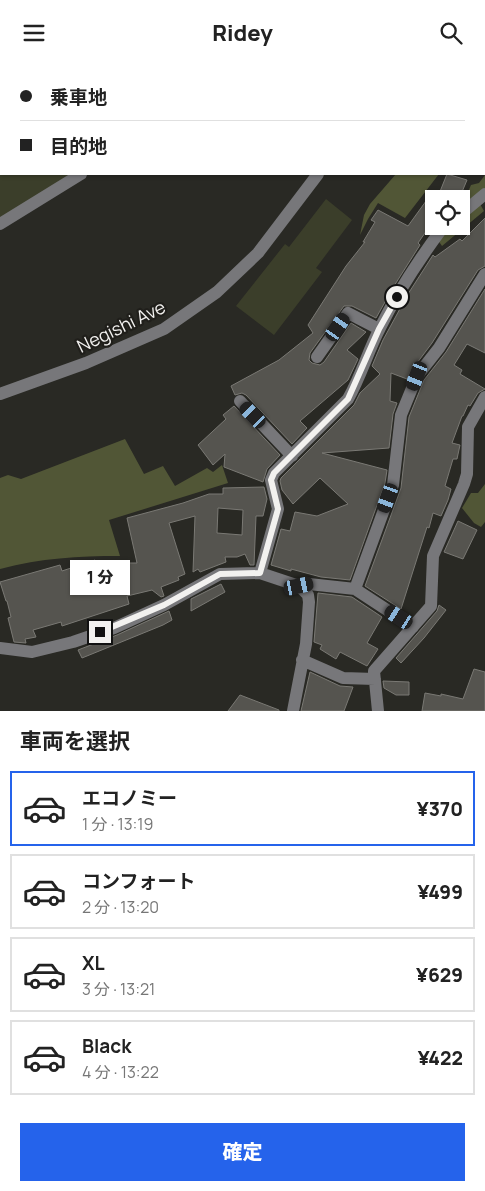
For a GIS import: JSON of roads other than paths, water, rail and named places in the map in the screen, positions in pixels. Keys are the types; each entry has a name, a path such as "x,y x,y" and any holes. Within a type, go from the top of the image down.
{"street":[{"path":"0,224 79,175"},
{"name":"Negishi Ave","path":"0,394 94,360 164,329 217,292 258,253 317,175"},
{"path":"470,206 485,194"},
{"path":"260,573 278,509 271,480 274,473 348,399 379,329 416,265 437,235"},
{"path":"355,589 393,485 401,415 417,376 439,348 485,275"},
{"path":"317,357 348,313 379,329"},
{"path":"378,711 374,671 431,607 433,556 464,484 467,473 468,427 485,397"},
{"path":"240,401 292,456"},
{"path":"0,649 32,652 73,641 114,627 164,605 220,574 260,573 299,586 308,595 306,644 293,711"},
{"path":"299,586 309,584 355,589 414,627"},
{"path":"302,660 343,678 375,679"}]}
